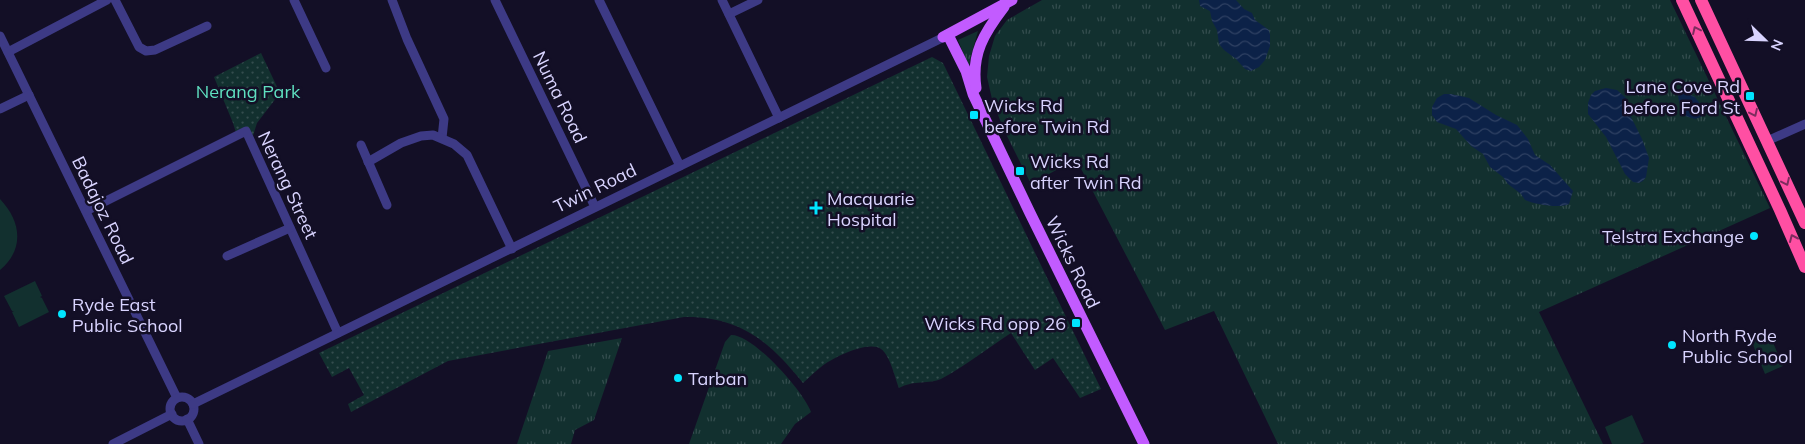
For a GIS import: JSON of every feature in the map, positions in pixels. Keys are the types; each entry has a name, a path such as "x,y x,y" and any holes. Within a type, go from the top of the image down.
{"highway":[{"path":"1682,0 1805,267"},
{"path":"1701,0 1805,223"},
{"path":"1752,149 1768,141"}],"main road":[{"name":"Twin Road","path":"945,37 1009,2"},
{"path":"976,99 974,78 980,44 990,25 1009,2"},
{"name":"Wicks Road","path":"945,37 966,71 976,99 1144,444"}],"street":[{"path":"8,52 107,0"},
{"path":"115,0 139,47 146,51 155,50 207,26"},
{"path":"294,0 326,68"},
{"path":"392,0 407,39 444,119 442,138"},
{"name":"Numa Road","path":"494,0 596,207"},
{"path":"599,0 680,166"},
{"path":"722,0 779,118"},
{"path":"729,14 758,0"},
{"name":"Badajoz Road","path":"0,36 177,398"},
{"name":"Twin Road","path":"193,404 945,37"},
{"path":"0,109 29,95"},
{"path":"1768,141 1805,124"},
{"name":"Nerang Street","path":"86,211 246,131 338,333"},
{"path":"368,162 412,138 427,135 442,138 454,144 467,155 512,249"},
{"path":"361,145 387,205"},
{"path":"227,256 290,228"},
{"path":"184,397 193,404 192,414 187,419 176,419 172,414 170,406 177,398 184,397"},
{"path":"112,444 172,414"},
{"path":"187,419 199,444"}],"green space":[{"path":"1042,0 1670,0 1770,208 1539,312 1603,444 1278,444 1214,311 1165,330 1076,159 1031,184 1003,128 992,99 987,77 989,56 995,36 1007,20"},
{"path":"978,31 971,56 969,67 958,40"},
{"name":"Nerang Park","path":"261,53 280,93 257,123 251,142 246,132 237,136 214,77"},
{"name":"Macquarie Hospital","path":"932,57 943,63 1101,389 1080,398 1053,358 1035,370 1011,333 959,368 937,380 910,384 899,388 890,361 884,352 875,347 868,347 850,351 833,359 818,369 803,383 778,355 752,334 722,321 684,317 448,361 351,412 348,404 364,395 349,368 332,377 319,353"},
{"path":"0,199 12,216 16,226 17,244 14,253 0,270"},
{"path":"35,281 42,296 40,297 49,312 19,327 12,312 14,311 12,311 4,296"},
{"path":"1769,333 1783,366 1765,374 1751,340"},
{"path":"731,335 740,337 752,344 777,366 799,391 811,412 795,424 781,444 689,444 725,342"},
{"path":"622,338 594,420 575,430 571,444 517,444 548,351"},
{"path":"1632,415 1644,442 1640,444 1612,444 1605,427"}],"water":[{"path":"1199,0 1236,0 1244,9 1252,13 1255,20 1269,30 1270,46 1265,60 1259,67 1251,71 1245,69 1224,50 1219,44 1217,30 1212,21 1210,11 1200,6"},
{"path":"1606,88 1617,90 1626,98 1630,115 1649,158 1646,177 1639,183 1633,182 1625,174 1606,137 1588,114 1588,103 1591,95 1595,91"},
{"path":"1682,91 1695,97 1703,108 1701,117 1695,119 1682,115 1678,96"},
{"path":"1444,94 1469,98 1496,115 1517,125 1528,139 1535,155 1550,165 1573,191 1569,204 1553,206 1525,200 1503,177 1490,167 1483,154 1471,146 1456,129 1437,122 1432,115 1432,107 1437,98"}],"place":[{"name":"Lane Cove Rd before Ford St","path":"1750,96"},
{"name":"Wicks Rd before Twin Rd","path":"974,115"},
{"name":"Wicks Rd after Twin Rd","path":"1020,171"},
{"name":"Macquarie Hospital","path":"816,208"},
{"name":"Telstra Exchange","path":"1754,236"},
{"name":"Ryde East Public School","path":"62,314"},
{"name":"Wicks Rd opp 26","path":"1076,323"},
{"name":"North Ryde Public School","path":"1672,345"},
{"name":"Tarban","path":"678,378"}]}
